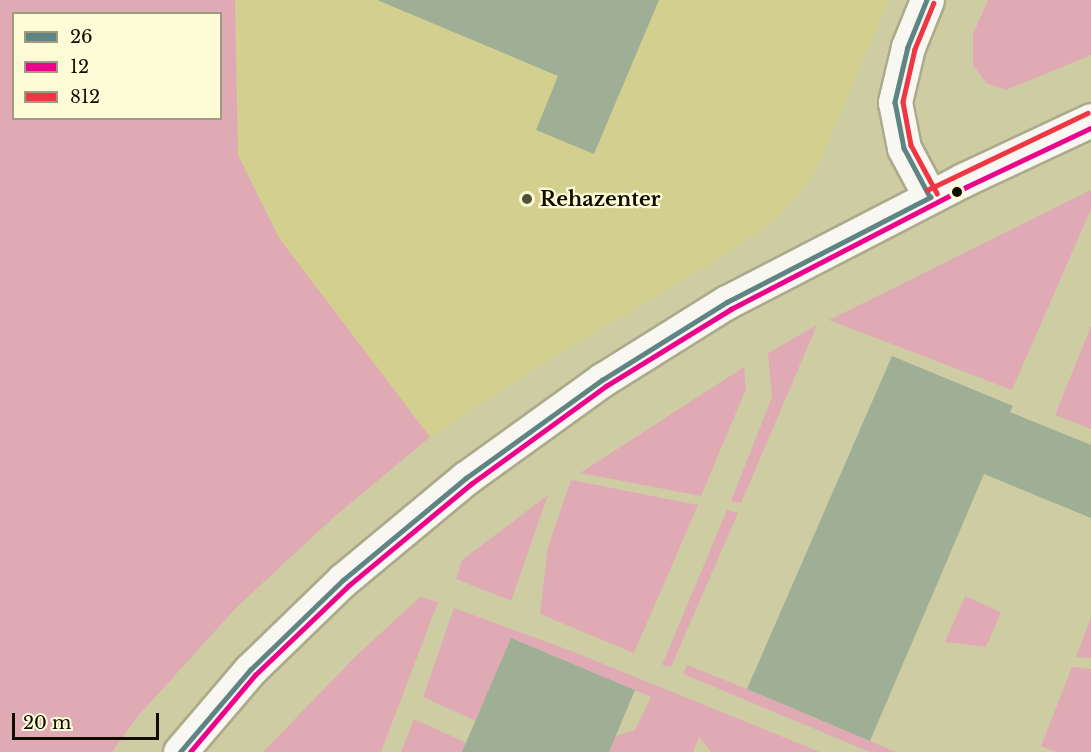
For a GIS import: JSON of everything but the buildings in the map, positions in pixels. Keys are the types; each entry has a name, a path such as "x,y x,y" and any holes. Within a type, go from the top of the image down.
{"main road":[{"path":"927,0 908,47 895,102 904,148 930,197"},
{"path":"180,752 250,670 343,580 466,478 602,380 726,302 930,197 1091,120"}],"shaded area":[{"path":"0,0 235,0 238,155 279,238 430,437 334,517 236,608 138,716 112,752 0,752"},
{"name":"Rehazenter","path":"235,0 889,0 813,177 773,222 706,267 552,358 430,437 279,238 238,155"},
{"path":"988,0 1091,0 1091,55 1006,90 986,83 973,65 973,34"},
{"path":"1091,190 1091,209 1012,390 829,320"},
{"path":"817,325 741,503 731,501 772,397 768,353"},
{"path":"1091,326 1091,429 1055,415"},
{"path":"744,367 746,389 701,496 580,473"},
{"path":"571,480 698,505 634,653 540,614 548,547"},
{"path":"548,495 511,601 456,579 462,560"},
{"path":"727,510 738,513 671,667 662,665"},
{"path":"965,596 1001,612 986,647 945,642"},
{"path":"420,597 438,602 381,752 263,752 356,656"},
{"path":"454,608 574,652 820,752 711,752 699,737 693,752 609,752 615,736 635,730 651,697 511,638 476,721 423,697"},
{"path":"1091,617 1091,658 1076,657"},
{"path":"687,665 896,752 870,752 683,674"},
{"path":"1072,667 1091,669 1091,752 1056,752 1041,746"},
{"path":"414,719 467,743 463,752 401,752"}],"transit line":[{"name":"26","path":"927,0 908,47 895,102 904,148 930,197"},
{"name":"812","path":"934,3 915,49 903,102 911,145 937,193"},
{"name":"812","path":"927,190 1088,113"},
{"name":"12","path":"190,752 255,675 348,586 471,484 606,386 731,309 966,187 1091,128"},
{"name":"26","path":"180,752 250,670 343,580 466,478 602,380 727,302 930,197"}],"place":[{"name":"Rehazenter","path":"527,199"}]}
